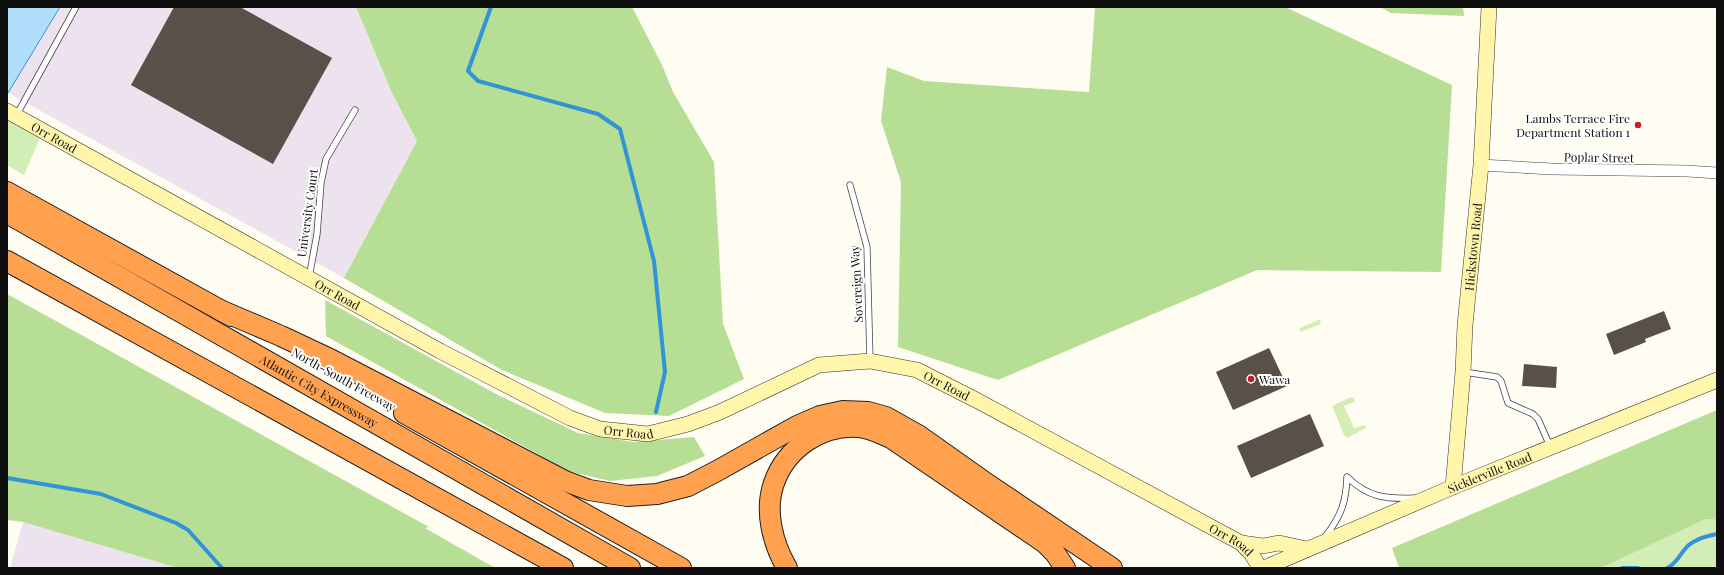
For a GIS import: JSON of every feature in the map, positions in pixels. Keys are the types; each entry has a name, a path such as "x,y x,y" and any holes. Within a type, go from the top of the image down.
{"highway":[{"name":"North-South Freeway","path":"7,192 681,568"},
{"name":"Atlantic City Expressway","path":"7,213 630,568"},
{"path":"7,261 563,568"},
{"path":"220,310 332,360 565,481 589,490 607,493 627,496 650,494 688,486 797,426 820,416 843,411 868,412 886,417 918,435 1112,568"},
{"path":"787,568 782,560 773,535 770,509 774,483 786,460 804,442 823,432 859,427 873,430 891,438 1045,543 1055,553 1065,568"}],"street":[{"name":"Hickstown Road","path":"1453,487 1463,372 1465,325 1481,165 1489,7"},
{"name":"Orr Road","path":"12,113 447,354 570,418 600,429 648,434 688,424 720,412 819,365 870,361 916,370 978,400 1241,543 1251,553 1260,568"},
{"name":"Poplar Street","path":"1481,165 1552,169 1687,171 1717,173"},
{"name":"Sicklerville Road","path":"1264,568 1453,487 1717,380"},
{"path":"1241,543 1263,546 1279,542 1313,546"}],"lane":[{"path":"12,113 76,7"},
{"name":"University Court","path":"309,278 317,234 321,183 326,159 355,110"},
{"name":"Sovereign Way","path":"850,185 867,247 870,361"},
{"path":"1463,372 1497,377 1501,381 1508,403 1532,414 1538,419 1551,448"},
{"path":"1313,546 1335,524 1346,497 1347,477 1357,486 1372,495 1390,499 1431,497"}],"shaded area":[{"path":"60,7 356,7 392,93 417,141 344,278 8,93"},
{"path":"23,522 178,568 10,568"}],"green space":[{"path":"356,7 632,7 662,65 673,92 714,162 723,324 744,379 669,416 605,413 502,370 344,278 417,141 392,93"},
{"path":"1095,7 1285,7 1452,85 1441,272 1257,270 998,380 898,347 901,182 881,121 887,67 924,81 1089,92"},
{"path":"1380,7 1463,7 1464,16 1391,13"},
{"path":"7,119 40,138 24,175 7,165"},
{"path":"7,294 429,527 425,528 495,568 178,568 23,522 7,520"},
{"path":"325,300 496,394 578,433 633,442 694,437 705,456 657,476 610,481 568,471 326,336"},
{"path":"1320,320 1321,323 1319,325 1300,332 1300,328"},
{"path":"1351,397 1354,398 1354,402 1344,406 1354,428 1365,425 1366,428 1347,438 1344,435 1332,406"},
{"path":"1717,410 1717,520 1706,519 1601,568 1399,568 1392,548"},
{"path":"1706,519 1717,520 1717,568 1601,568"}],"water":[{"path":"7,7 60,7 8,93 7,92"}],"building":[{"path":"174,7 240,7 332,58 273,164 131,85"},
{"path":"1664,311 1671,329 1645,339 1646,342 1614,355 1606,334"},
{"name":"Wawa","path":"1269,348 1287,386 1233,410 1216,372"},
{"path":"1524,364 1557,367 1556,388 1522,386"},
{"name":"Wawa","path":"1310,414 1324,446 1251,478 1237,446"}],"waterway":[{"path":"491,7 468,71 478,81 598,114 620,129 654,261 665,372 656,412"},
{"path":"7,478 101,494 176,523 188,530 222,568"},
{"path":"1667,568 1675,562 1691,543 1704,537 1717,534"},
{"path":"1622,568 1638,568"}],"place":[{"name":"Lambs Terrace Fire Department Station 1","path":"1638,125"},
{"name":"Wawa","path":"1251,379"}]}
